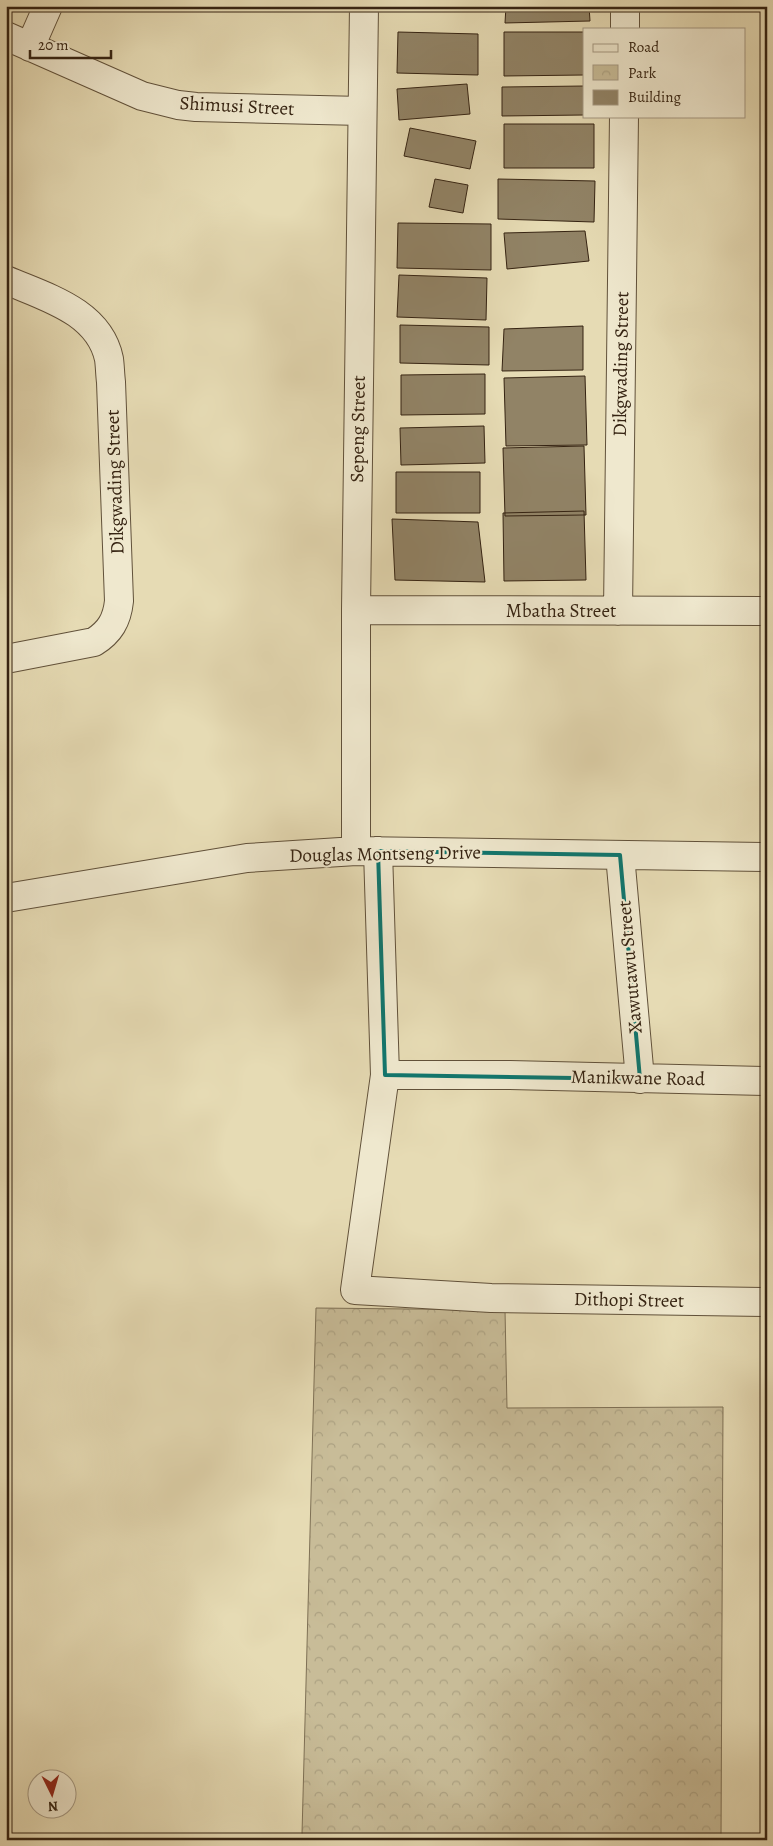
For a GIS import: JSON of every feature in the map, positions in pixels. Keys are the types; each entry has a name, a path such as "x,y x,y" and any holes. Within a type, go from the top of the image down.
{"street":[{"path":"18,41 48,6"},
{"name":"Sepeng Street","path":"364,6 356,610 367,851 385,1075"},
{"path":"625,6 625,28"},
{"name":"Shimusi Street","path":"18,41 142,96 178,105 196,107 362,110"},
{"name":"Dikgwading Street","path":"618,611 624,118"},
{"name":"Dikgwading Street","path":"6,280 72,309 94,328 109,358 119,602 116,620 103,636 94,642 6,659"},
{"name":"Mbatha Street","path":"356,610 767,610"},
{"name":"Douglas Montseng Drive","path":"6,898 247,858 367,851 767,857"},
{"name":"Xawutawu Street","path":"620,855 640,1079"},
{"name":"Manikwane Road","path":"385,1075 510,1075 767,1081"},
{"name":"Dithopi Street","path":"385,1075 355,1290 491,1298 767,1302"}],"highlighted area":[{"path":"378,851 620,855 640,1079 385,1075"}],"green space":[{"path":"316,1308 505,1310 507,1408 723,1407 721,1840 303,1840"}],"building":[{"path":"506,6 589,6 590,21 505,23"},
{"path":"398,32 478,34 478,75 397,73"},
{"path":"504,32 583,32 583,75 504,76"},
{"path":"467,84 470,114 399,120 397,89"},
{"path":"583,86 583,115 502,116 502,87"},
{"path":"504,124 594,124 594,168 504,168"},
{"path":"410,128 476,141 470,169 404,156"},
{"path":"435,179 468,185 463,213 429,207"},
{"path":"498,179 595,181 594,222 498,219"},
{"path":"398,223 491,224 491,270 397,268"},
{"path":"585,231 589,261 507,269 504,233"},
{"path":"399,275 487,278 486,320 397,317"},
{"path":"400,325 489,327 489,365 400,363"},
{"path":"583,326 583,370 502,371 504,329"},
{"path":"485,374 485,414 401,415 401,375"},
{"path":"585,376 587,445 506,446 504,378"},
{"path":"484,426 485,463 401,465 400,428"},
{"path":"584,446 586,515 505,516 503,448"},
{"path":"396,472 480,472 480,513 396,513"},
{"path":"584,511 586,580 504,581 503,513"},
{"path":"392,519 478,522 485,582 395,580"}]}
